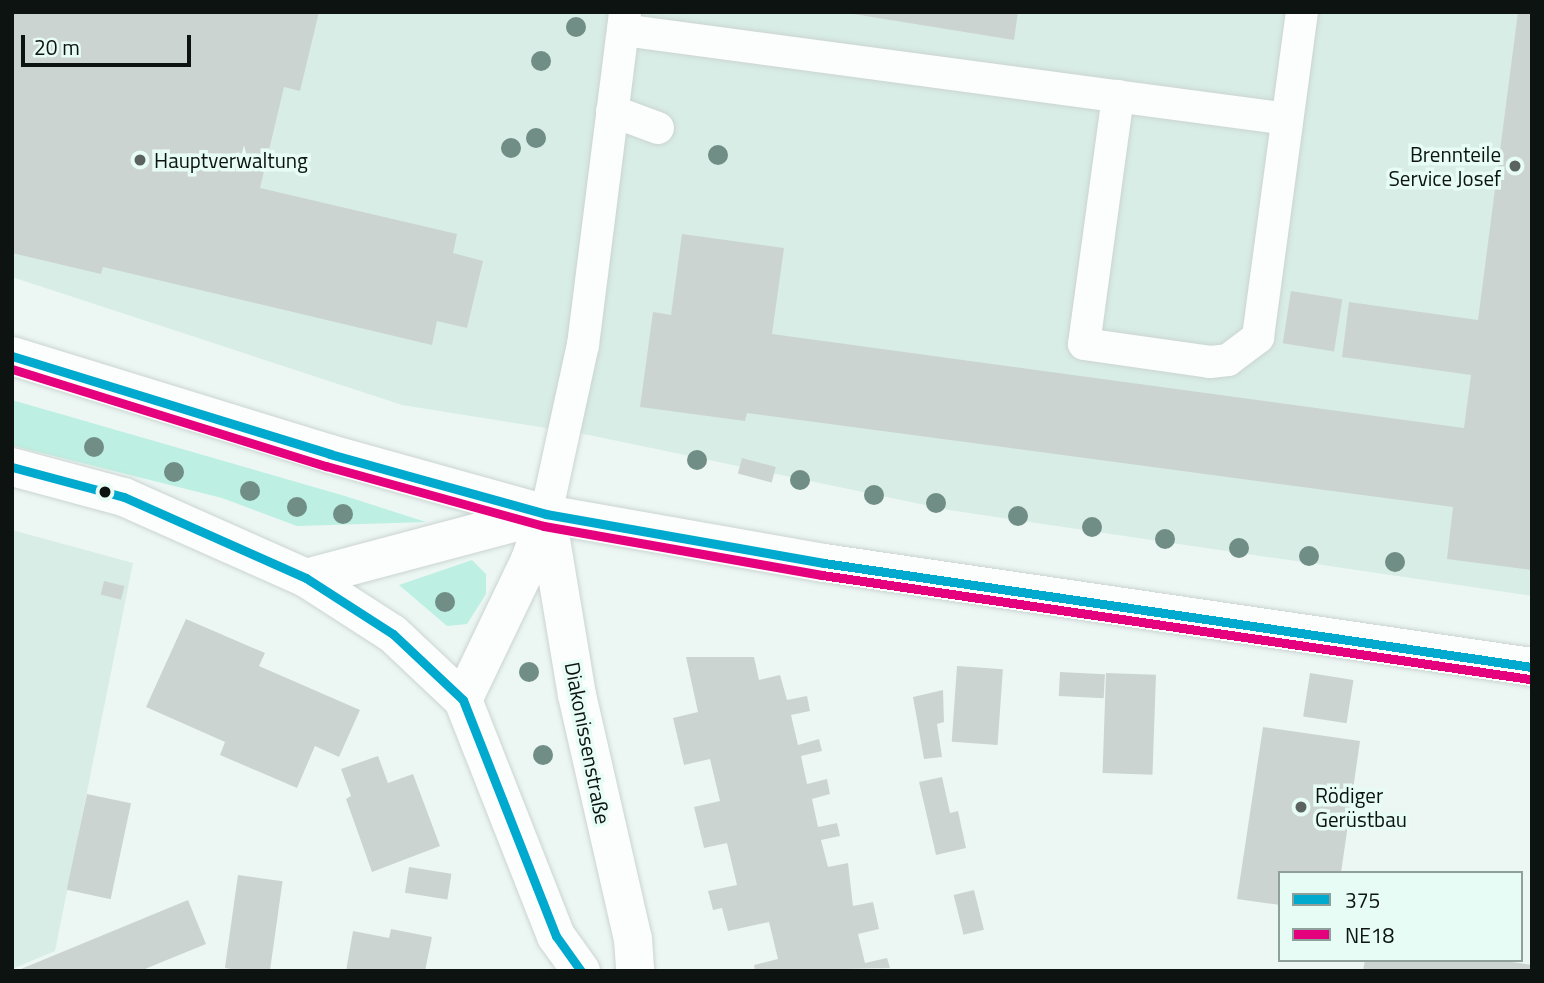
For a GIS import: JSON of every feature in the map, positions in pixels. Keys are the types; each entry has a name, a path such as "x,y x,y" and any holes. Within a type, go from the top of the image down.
{"street":[{"path":"12,356 330,454 546,514 824,563 1532,667"},
{"path":"12,467 124,497 306,578 393,634 463,700 556,936 581,971"},
{"path":"306,578 546,514"},
{"path":"463,700 530,560 546,514"},
{"name":"Diakonissenstraße","path":"546,514 579,708 633,939 635,971"}],"lane":[{"path":"1118,96 1084,344 1210,362 1244,351 1258,337 1302,12"},
{"path":"546,514 583,345 624,21 1287,119"},
{"path":"612,111 658,128"}],"shaded area":[{"path":"12,12 1532,12 1532,596 949,510 584,434 402,405 12,277"},
{"path":"12,530 133,563 55,951 12,969"}],"green space":[{"path":"12,400 426,522 297,526 222,498 22,448 12,445"},
{"path":"472,560 486,574 486,594 467,624 447,626 399,585"}],"building":[{"name":"Hauptverwaltung","path":"12,12 319,12 300,91 284,87 260,188 457,234 453,253 483,261 467,328 437,321 432,345 103,267 101,274 12,253"},
{"path":"841,12 1018,12 1014,40"},
{"path":"1518,12 1532,12 1532,570 1447,559 1453,507 747,413 745,421 640,407 653,312 671,315 682,234 784,248 772,334 1464,428 1471,375 1342,357 1349,302 1478,320"},
{"path":"1291,291 1342,299 1334,351 1283,343"},
{"path":"742,458 776,467 772,483 738,473"},
{"path":"104,581 124,586 121,600 101,595"},
{"path":"186,619 265,653 259,666 360,710 339,757 315,746 297,788 220,755 225,742 146,707"},
{"path":"686,657 754,657 759,680 780,675 787,700 807,696 810,711 791,715 798,745 819,739 822,751 801,756 807,784 827,779 830,794 812,799 818,827 837,823 840,836 821,840 828,867 848,863 853,906 873,902 879,929 858,934 865,963 887,958 890,968 755,971 754,965 778,959 769,922 728,931 722,908 713,910 708,891 737,885 727,843 704,848 694,807 720,801 710,759 684,765 673,718 698,712"},
{"path":"957,666 1003,669 998,745 952,742"},
{"path":"1060,672 1105,674 1104,698 1059,696"},
{"path":"1106,673 1156,675 1152,775 1103,773"},
{"path":"1310,673 1353,680 1347,723 1303,716"},
{"path":"943,690 944,722 937,724 942,757 924,759 913,697"},
{"name":"Rödiger Gerüstbau","path":"1263,727 1360,741 1341,871 1278,871 1278,905 1237,899"},
{"path":"378,756 388,783 413,774 440,846 372,872 346,799 351,796 341,769"},
{"path":"942,777 950,813 958,811 966,848 936,855 919,782"},
{"path":"87,794 131,803 111,899 67,890"},
{"path":"409,867 451,874 447,899 405,893"},
{"path":"238,875 283,881 270,971 225,968"},
{"path":"974,890 984,930 964,935 954,895"},
{"path":"188,900 206,944 140,971 16,971"},
{"path":"391,929 432,937 425,971 346,971 353,931 389,938"},
{"path":"1365,962 1512,962 1532,965 1532,971 1363,971"}],"transit line":[{"name":"375","path":"12,356 330,454 546,514 824,563 1532,667"},
{"name":"NE18","path":"12,369 326,466 544,526 822,575 1530,679"},
{"name":"375","path":"12,467 124,497 306,578 393,634 463,700 556,936 581,971"}],"place":[{"name":"Hauptverwaltung","path":"140,160"},
{"name":"Brennteile Service Josef","path":"1515,166"},
{"name":"Rödiger Gerüstbau","path":"1301,807"}]}
